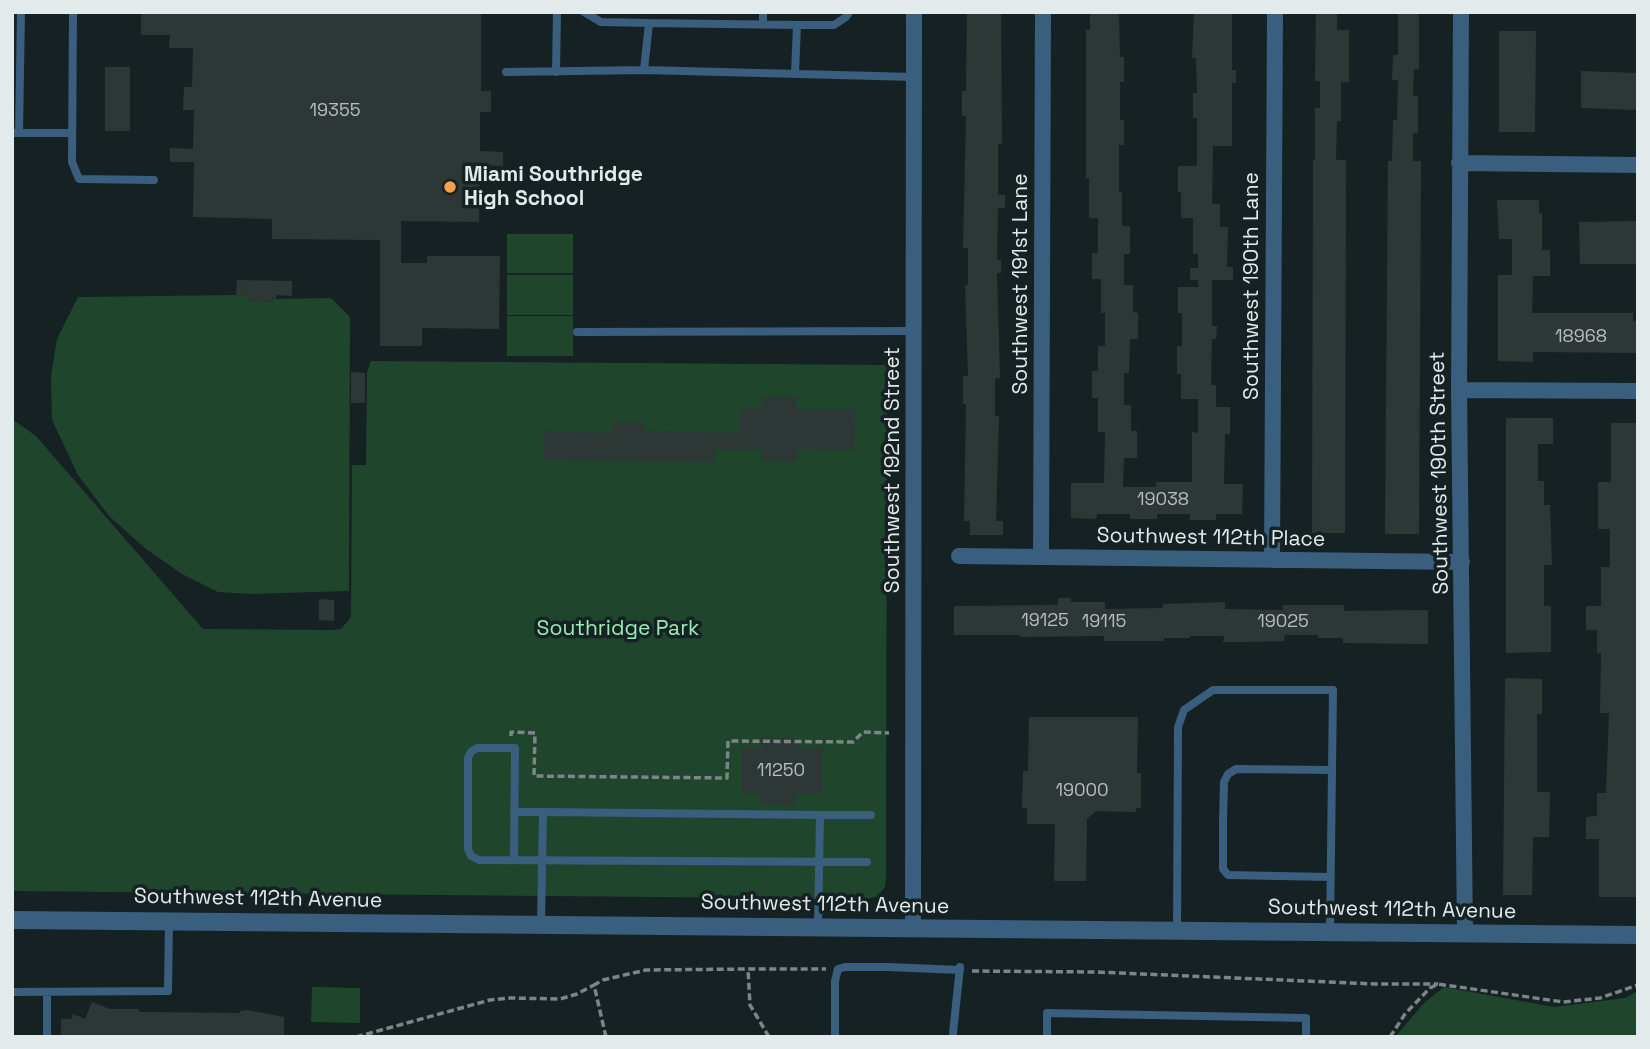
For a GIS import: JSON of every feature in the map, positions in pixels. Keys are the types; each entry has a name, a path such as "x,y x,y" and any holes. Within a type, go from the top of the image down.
{"street":[{"name":"Southwest 192nd Street","path":"913,928 915,12"},
{"name":"Southwest 191st Lane","path":"1041,557 1043,12"},
{"name":"Southwest 190th Lane","path":"1272,560 1275,12"},
{"name":"Southwest 190th Street","path":"1461,12 1459,390 1465,934"},
{"path":"1459,163 1638,165"},
{"path":"1459,390 1638,391"},
{"name":"Southwest 112th Place","path":"959,556 1462,562"},
{"name":"Southwest 112th Avenue","path":"12,920 1638,935"}],"lane":[{"path":"21,12 15,133 72,133"},
{"path":"73,12 72,162 79,179 154,180"},
{"path":"556,72 557,12"},
{"path":"584,12 601,22 763,25 834,25 849,12"},
{"path":"670,12 670,24"},
{"path":"763,25 764,12"},
{"path":"645,70 649,23"},
{"path":"796,73 797,25"},
{"path":"506,72 645,70 914,77"},
{"path":"577,332 914,331"},
{"path":"1177,930 1178,727 1184,710 1213,690 1333,690 1330,932"},
{"path":"514,860 515,748 477,748 471,751 468,758 468,849 471,856 479,860 867,862"},
{"path":"1330,877 1228,875 1223,869 1223,821 1224,782 1227,774 1236,769 1332,771"},
{"path":"514,812 871,815"},
{"path":"541,924 542,812"},
{"path":"818,927 820,815"},
{"path":"12,992 168,991 169,921"},
{"path":"835,1035 835,981 838,969 845,967 962,969 954,1033"},
{"path":"47,992 47,1037"},
{"path":"1047,1037 1047,1013 1307,1018 1306,1037"}],"path":[{"path":"511,738 511,732 535,733 534,776 727,778 728,741 853,742 863,732 889,733"},
{"path":"748,969 750,1005 769,1037"},
{"path":"356,1037 481,1002 510,998 569,997 603,980 646,970 838,969"},
{"path":"962,969 1438,984 1563,1002 1600,998 1638,985"},
{"path":"1390,1037 1405,1014 1430,988 1438,984"},
{"path":"594,985 606,1037"}],"green space":[{"path":"507,234 573,234 573,273 507,273"},
{"path":"507,275 573,275 573,315 507,315"},
{"path":"246,296 247,300 272,302 272,299 331,298 350,317 349,591 250,594 218,592 182,574 146,549 109,516 78,475 52,420 51,376 57,339 78,297"},
{"path":"507,316 573,316 573,356 507,356"},
{"name":"Southridge Park","path":"371,361 887,365 886,878 885,887 876,897 12,891 12,419 36,436 203,629 341,629 351,617 352,465 366,465 367,372"},
{"path":"312,987 360,988 360,1023 311,1022"},
{"path":"1444,987 1554,1007 1625,998 1638,991 1638,1037 1395,1037 1424,1003"}],"building":[{"path":"141,12 481,12 481,91 491,91 491,112 480,112 480,151 503,152 503,166 480,165 479,222 401,221 401,263 427,263 427,256 500,256 499,329 422,328 422,346 380,346 380,240 272,239 272,219 193,217 194,162 170,162 170,148 193,149 194,110 183,110 184,87 192,87 193,48 169,48 170,35 141,35"},
{"path":"967,12 1001,12 1002,144 998,144 998,195 1005,195 1005,208 998,208 997,260 1001,260 1001,273 997,273 1000,378 995,378 995,416 999,416 996,521 1003,521 1003,535 970,535 970,521 964,521 966,404 963,404 963,376 968,376 965,285 968,285 968,248 963,248 966,116 962,116 962,91 966,91"},
{"path":"1090,12 1119,12 1120,57 1124,57 1124,82 1120,82 1120,120 1124,120 1124,145 1119,145 1119,191 1122,192 1122,226 1130,226 1130,254 1124,254 1124,285 1133,285 1133,312 1138,313 1138,339 1130,339 1129,373 1124,373 1124,405 1131,405 1131,431 1137,431 1137,458 1124,458 1123,487 1156,487 1156,482 1192,482 1192,432 1198,433 1198,399 1181,399 1181,374 1177,374 1177,346 1182,346 1182,313 1178,313 1178,287 1198,287 1198,280 1190,280 1190,268 1198,268 1198,254 1193,254 1193,218 1181,218 1181,192 1178,192 1178,166 1197,166 1197,118 1193,118 1193,93 1197,93 1196,58 1192,58 1194,12 1232,12 1232,70 1236,70 1236,83 1232,83 1232,146 1213,146 1212,204 1220,204 1220,227 1228,227 1227,267 1233,267 1233,280 1212,280 1212,326 1217,326 1216,339 1212,339 1211,385 1216,385 1216,407 1230,407 1230,434 1225,434 1224,484 1243,484 1242,514 1216,514 1216,520 1190,520 1190,514 1157,514 1157,519 1130,519 1130,514 1097,514 1096,519 1071,518 1071,483 1104,483 1105,432 1098,432 1098,398 1092,398 1092,371 1098,371 1098,346 1105,346 1105,313 1101,313 1101,279 1092,279 1092,253 1098,253 1098,218 1089,218 1089,178 1086,178 1086,30 1090,30"},
{"path":"1316,12 1337,12 1337,30 1349,30 1349,82 1341,82 1341,121 1337,121 1336,160 1346,160 1345,533 1312,533 1313,160 1315,108 1320,108 1320,81 1315,81"},
{"path":"1398,12 1419,12 1419,69 1414,69 1413,96 1418,96 1418,133 1413,133 1413,161 1421,161 1419,534 1385,534 1388,161 1392,161 1393,120 1397,120 1398,80 1392,80 1393,55 1398,55"},
{"path":"1499,31 1536,31 1535,132 1499,132"},
{"path":"105,67 130,67 130,131 105,131"},
{"path":"1581,71 1638,73 1638,110 1581,108"},
{"path":"1497,200 1539,200 1539,213 1542,213 1542,250 1550,250 1550,276 1533,276 1532,313 1633,313 1633,321 1638,321 1638,353 1533,352 1533,362 1498,361 1498,275 1512,275 1512,239 1499,239"},
{"path":"1638,221 1638,264 1580,264 1579,222"},
{"path":"237,280 292,281 292,296 277,295 276,299 272,298 272,302 246,300 246,296 236,295"},
{"path":"351,372 365,373 365,403 351,403"},
{"path":"761,397 797,397 797,409 855,409 854,450 797,449 797,461 762,461 762,450 715,450 715,462 543,460 543,431 612,433 612,422 643,422 643,431 740,433 740,408 761,408"},
{"path":"1506,418 1553,418 1553,444 1538,444 1538,481 1544,481 1544,505 1550,505 1552,565 1544,565 1544,606 1551,606 1551,652 1506,653"},
{"path":"1611,423 1638,423 1638,897 1599,897 1599,839 1586,839 1586,817 1597,816 1597,793 1606,793 1609,713 1600,713 1601,653 1597,653 1597,630 1586,630 1586,606 1601,606 1601,567 1610,567 1610,529 1598,529 1598,482 1611,482"},
{"path":"1058,598 1071,598 1071,602 1105,602 1105,609 1163,608 1163,604 1225,602 1225,609 1283,610 1283,605 1344,605 1344,611 1428,610 1428,644 1343,643 1343,638 1318,638 1318,635 1285,635 1284,641 1223,642 1224,636 1164,638 1164,641 1104,641 1104,636 954,635 954,606 1058,605"},
{"path":"319,599 334,600 334,621 319,620"},
{"path":"1505,678 1542,679 1542,714 1537,714 1537,792 1550,792 1549,837 1533,837 1532,895 1503,895"},
{"path":"1029,717 1138,717 1137,773 1141,773 1141,808 1136,808 1136,812 1096,811 1087,819 1086,881 1054,881 1055,824 1027,824 1027,808 1022,808 1023,771 1028,771"},
{"path":"761,737 797,738 797,748 822,748 822,794 796,794 796,805 760,804 760,794 741,793 741,748 761,748"},
{"path":"92,1002 110,1009 139,1009 139,1012 240,1013 247,1010 284,1017 284,1037 61,1037 61,1019 71,1019 73,1014 85,1019"}],"place":[{"name":"Miami Southridge High School","path":"450,187"}]}
